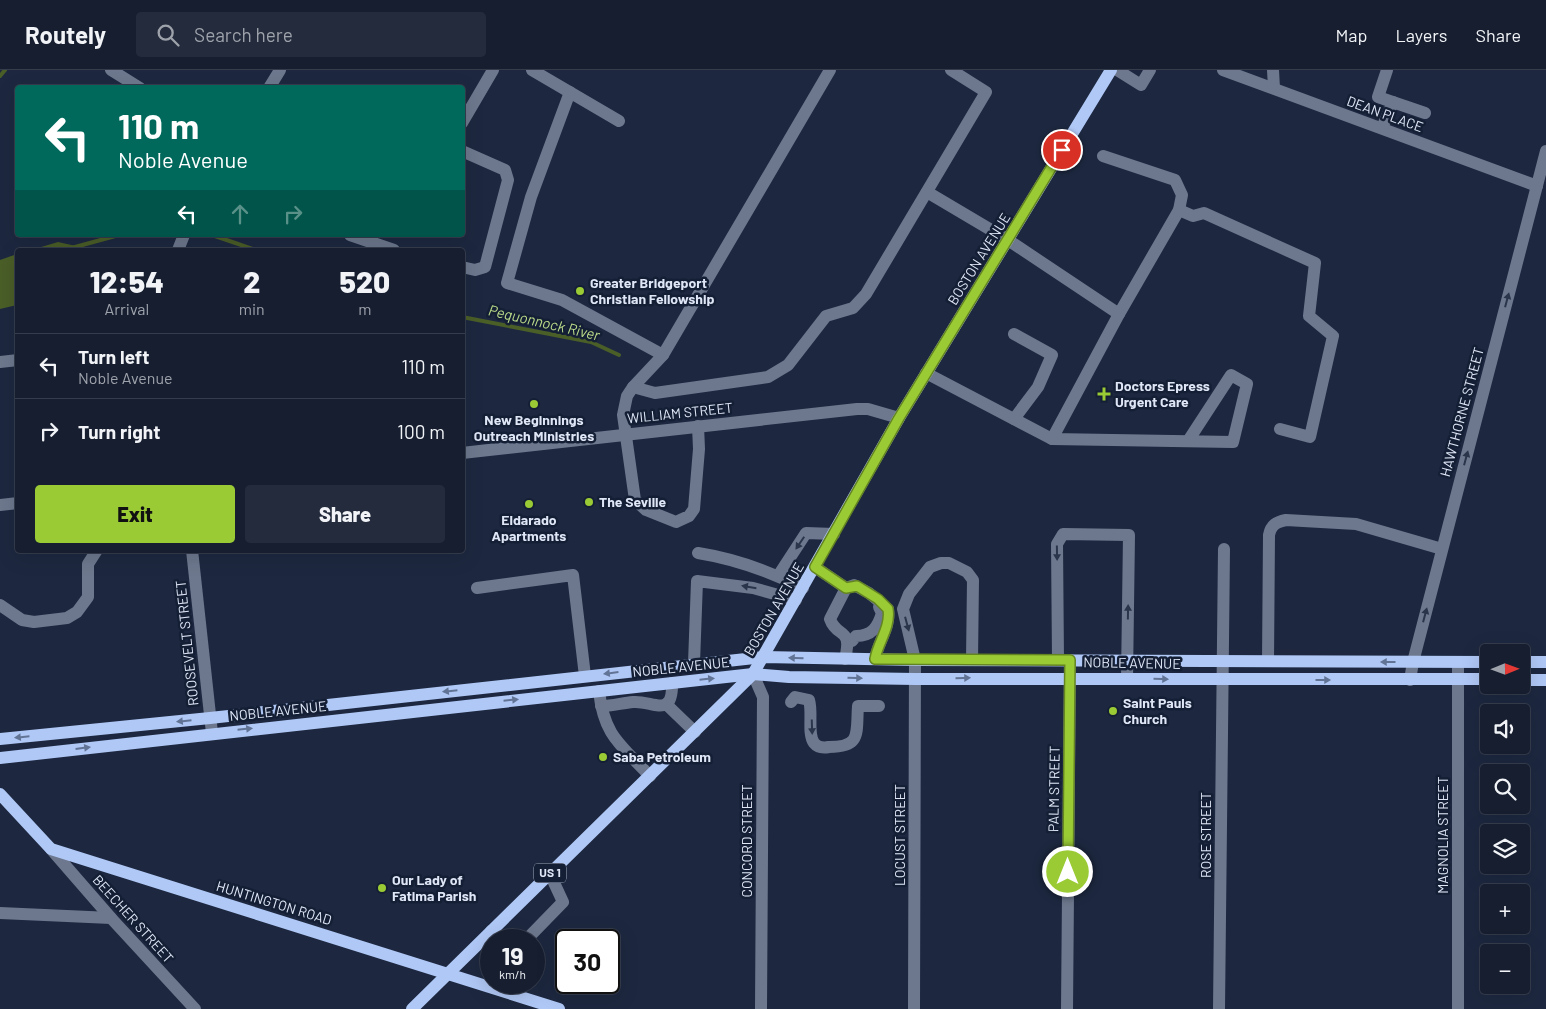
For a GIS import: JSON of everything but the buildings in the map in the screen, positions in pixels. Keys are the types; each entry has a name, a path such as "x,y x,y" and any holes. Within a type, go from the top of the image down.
{"main road":[{"name":"BOSTON AVENUE","path":"493,929 754,674 899,418 1111,70"},
{"name":"NOBLE AVENUE","path":"0,739 210,718 764,657 915,660 1480,662"},
{"path":"1530,662 1546,662"},
{"name":"NOBLE AVENUE","path":"0,758 754,674 789,677 914,678 1480,679"},
{"path":"1530,680 1546,680"},
{"path":"0,794 50,849"},
{"name":"HUNTINGTON ROAD","path":"50,849 559,1009"},
{"name":"BOSTON AVENUE","path":"412,1009 480,942"}],"street":[{"path":"111,70 135,85"},
{"path":"273,85 280,70"},
{"path":"465,118 493,70"},
{"path":"532,70 619,121"},
{"path":"698,426 694,509 689,516 676,522 646,510 635,500 631,481 627,434 623,415 627,396 663,355 830,70"},
{"path":"633,387 655,393 768,377 788,365 826,316 854,308 866,294 986,92 951,70"},
{"path":"1117,70 1141,85 1150,70"},
{"name":"DEAN PLACE","path":"1223,70 1239,73 1274,88 1537,186"},
{"path":"1273,70 1274,88"},
{"path":"1386,70 1378,97 1425,113"},
{"path":"570,92 531,197 507,283 562,300 663,355"},
{"path":"1382,128 1393,102"},
{"name":"HAWTHORNE STREET","path":"1410,680 1442,549 1546,151"},
{"path":"465,152 504,170 508,180 485,267 475,270 465,268"},
{"path":"1052,439 1119,314 1179,210 1182,195 1174,180 1103,156"},
{"path":"927,192 1008,240 1119,314"},
{"path":"1179,210 1193,216 1204,213 1315,263 1309,316 1333,336 1310,437 1280,429"},
{"path":"356,237 388,248"},
{"path":"1014,334 1052,355 1038,387 1014,419"},
{"path":"0,362 15,360"},
{"path":"926,373 1052,439 1233,442 1247,384 1231,375 1188,441"},
{"name":"WILLIAM STREET","path":"465,453 857,409 868,409 899,418"},
{"path":"0,505 15,503"},
{"path":"1268,661 1269,535 1271,527 1276,523 1286,520 1356,524 1442,549"},
{"path":"778,576 806,533 834,534"},
{"name":"PALM STREET","path":"1067,1009 1070,677 1064,660 1057,544 1063,534 1129,536 1127,660"},
{"name":"ROSE STREET","path":"1219,1009 1224,549"},
{"path":"698,552 728,557 778,576 803,588"},
{"path":"0,604 22,620 34,622 67,618 78,612 88,596 88,564 95,553"},
{"name":"ROOSEVELT STREET","path":"192,553 212,733"},
{"name":"LOCUST STREET","path":"914,1009 915,660 903,609 909,594 930,567 935,564 949,563 967,572 973,580 972,660"},
{"path":"815,567 878,599 888,609 887,626 875,659"},
{"path":"478,588 573,575 584,676"},
{"path":"694,664 697,581 753,588 796,600"},
{"path":"844,659 850,641 856,636 864,636 875,630 882,613 877,605 859,595 850,586"},
{"path":"850,586 830,619 834,626 845,634 850,641"},
{"path":"850,641 880,641"},
{"path":"1127,660 1127,678"},
{"name":"MAGNOLIA STREET","path":"1458,662 1458,1009"},
{"name":"CONCORD STREET","path":"754,674 763,703 761,1009"},
{"path":"666,704 672,694 672,683"},
{"path":"599,691 607,729 650,776"},
{"path":"790,702 795,697 809,700 812,736 814,743 820,748 844,748 852,744 856,738 858,706 879,706"},
{"path":"601,706 633,702 650,706 666,704"},
{"path":"666,704 695,732"},
{"name":"BEECHER STREET","path":"50,849 195,1009"},
{"path":"537,929 563,902 550,874"},
{"path":"0,913 111,918"}],"shaded area":[{"path":"58,242 76,246 75,248 38,248"},
{"path":"15,255 15,305 0,309 0,260"}],"waterway":[{"path":"0,76 5,70"},
{"name":"Pequonnock River","path":"71,248 112,237"},
{"name":"Pequonnock River","path":"218,237 250,248"},
{"name":"Pequonnock River","path":"465,318 591,342 619,355"}],"place":[{"name":"Greater Bridgeport Christian Fellowship","path":"580,291"},
{"name":"Doctors Epress Urgent Care","path":"1104,394"},
{"name":"New Beginnings Outreach Ministries","path":"534,404"},
{"name":"The Seville","path":"589,502"},
{"name":"Eldarado Apartments","path":"529,504"},
{"name":"Saint Pauls Church","path":"1113,711"},
{"name":"Saba Petroleum","path":"603,757"},
{"name":"Our Lady of Fatima Parish","path":"382,888"}],"route":[{"path":"1062,150 899,418 815,567 846,588 854,585 857,586 878,599 888,609 887,626 878,645 875,659 1070,660 1068,872"}]}
